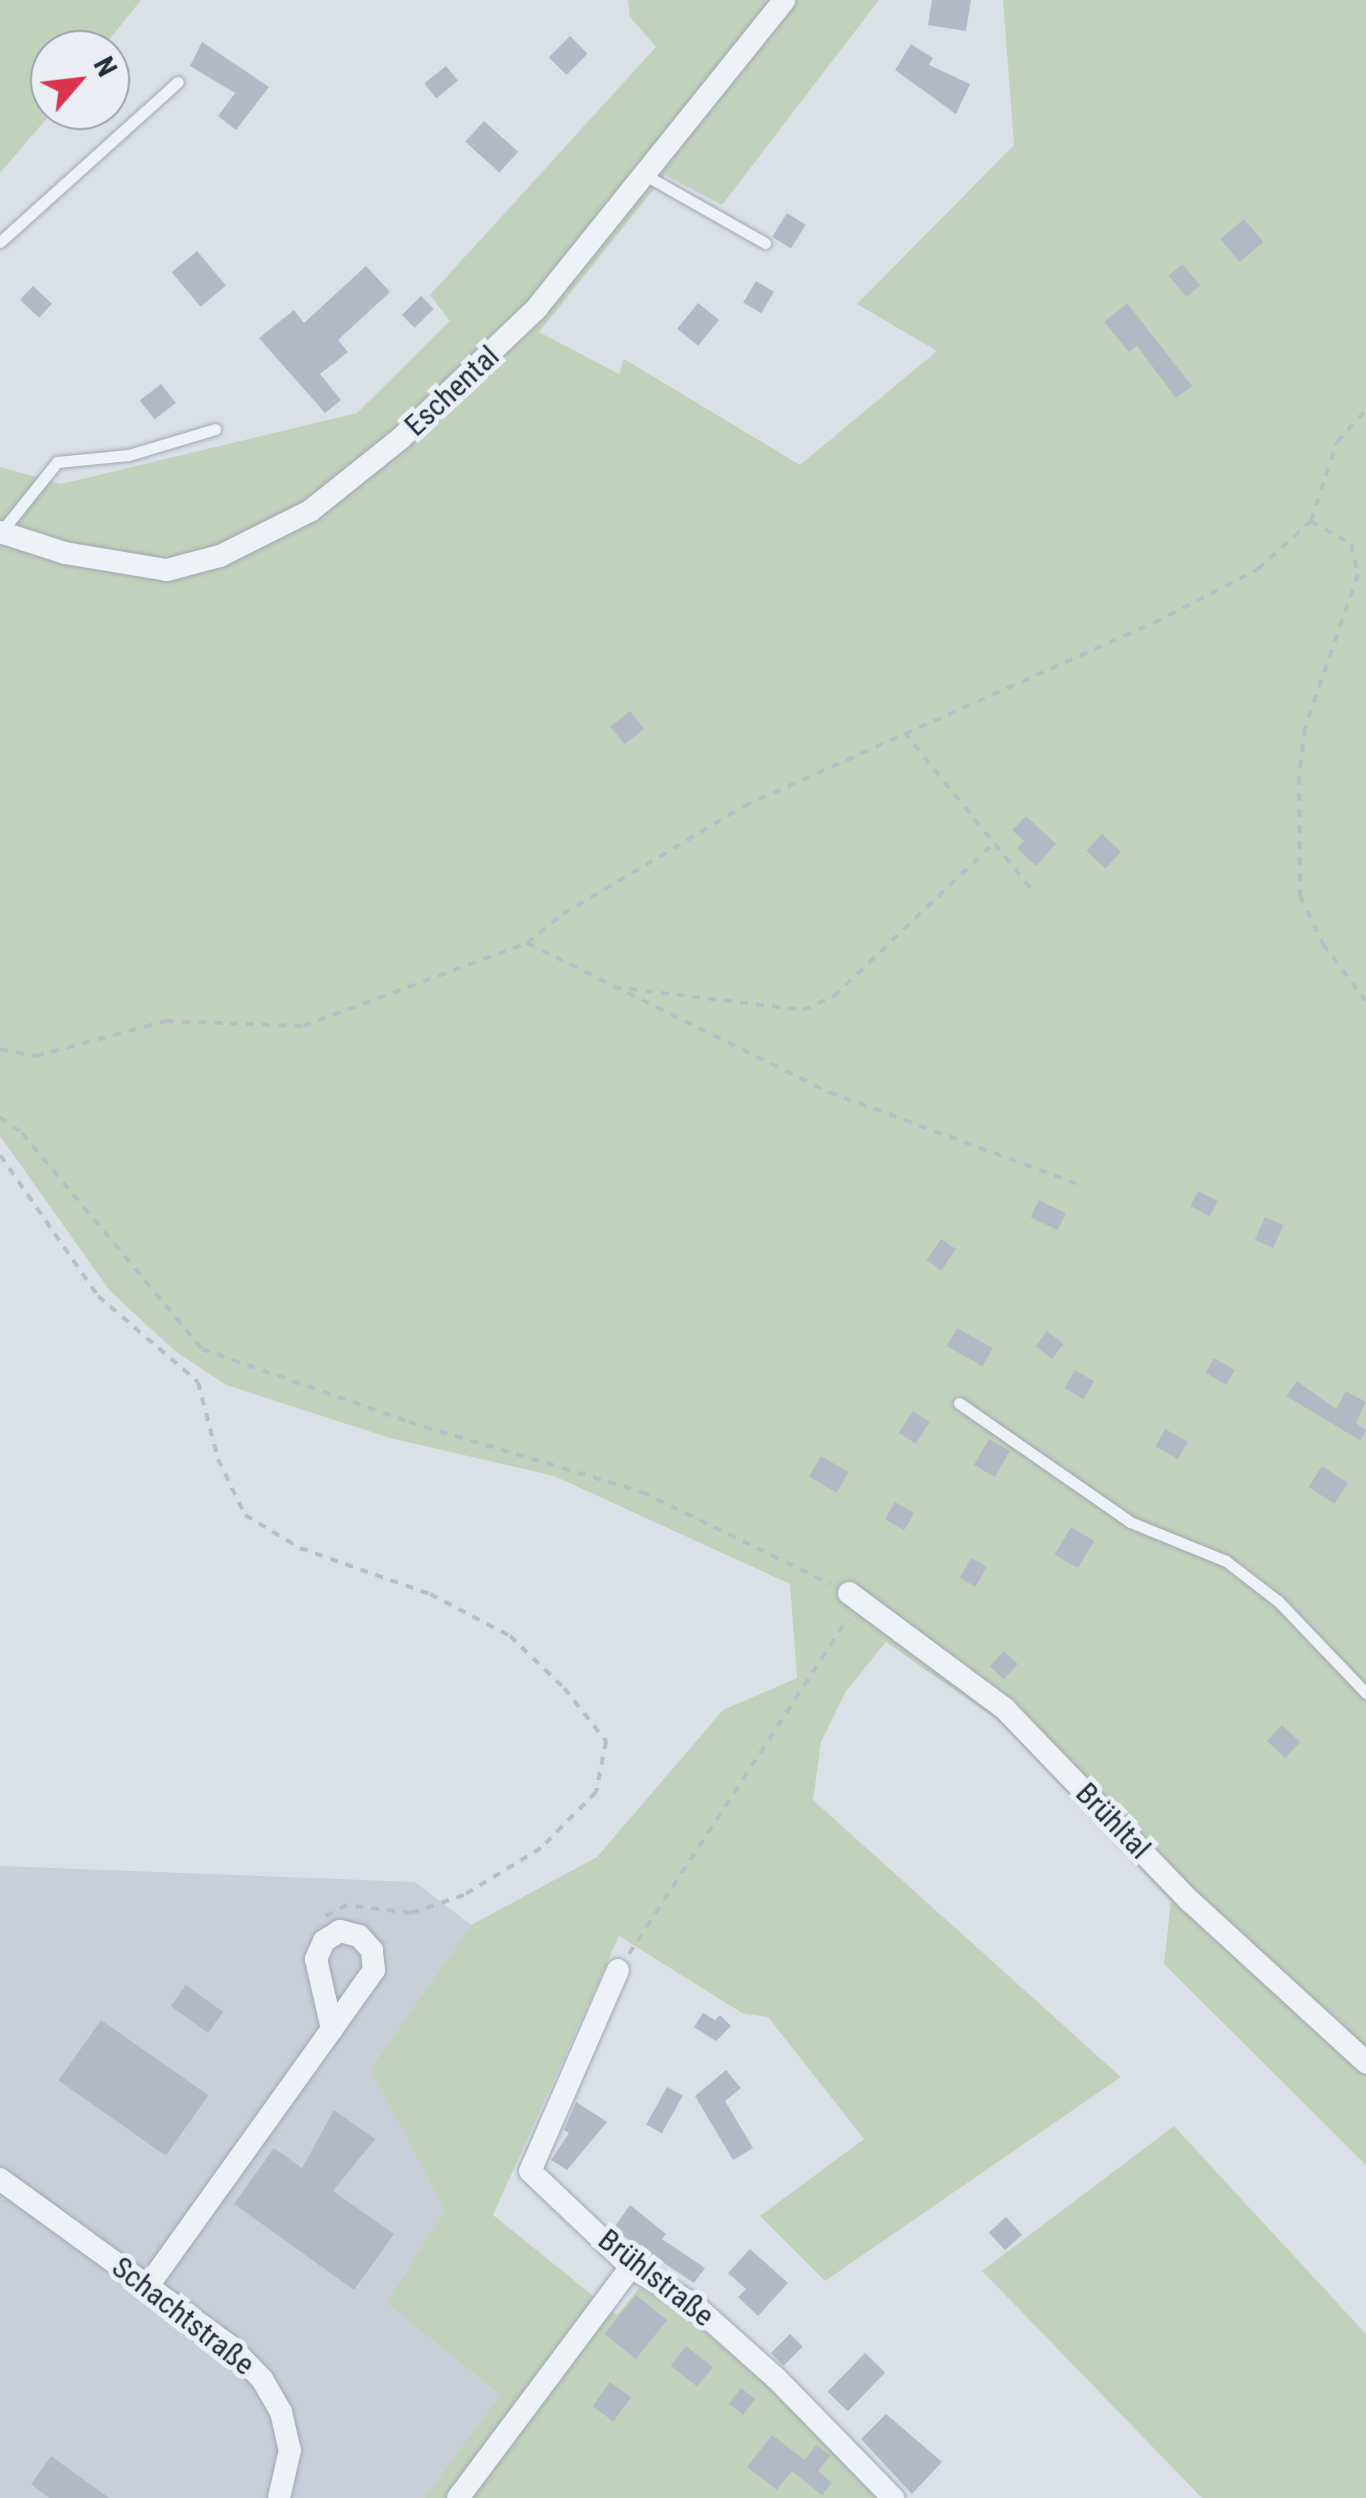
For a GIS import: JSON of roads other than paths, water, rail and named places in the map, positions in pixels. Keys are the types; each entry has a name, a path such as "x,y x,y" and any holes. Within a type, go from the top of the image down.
{"street":[{"name":"Eschental","path":"1,532 65,553 167,570 192,567 282,526 340,490 498,348 645,176 784,0"},
{"name":"Brühltal","path":"854,1597 1004,1708 1190,1902 1366,2062"},
{"path":"148,2286 332,2029 374,1970 372,1950 359,1936 340,1931 324,1940 316,1959 332,2029"},
{"name":"Brühlstraße","path":"618,1970 530,2171 632,2267 694,2305 776,2378 893,2498"},
{"name":"Schachtstraße","path":"0,2179 231,2347 262,2378 281,2412 290,2450 279,2498"},
{"path":"458,2498 632,2267"}],"lane":[{"path":"0,242 178,82"},
{"path":"645,176 764,243"},
{"path":"1,532 56,462 129,455 215,429"},
{"path":"960,1403 1130,1522 1226,1561 1278,1601 1366,1693"}]}
